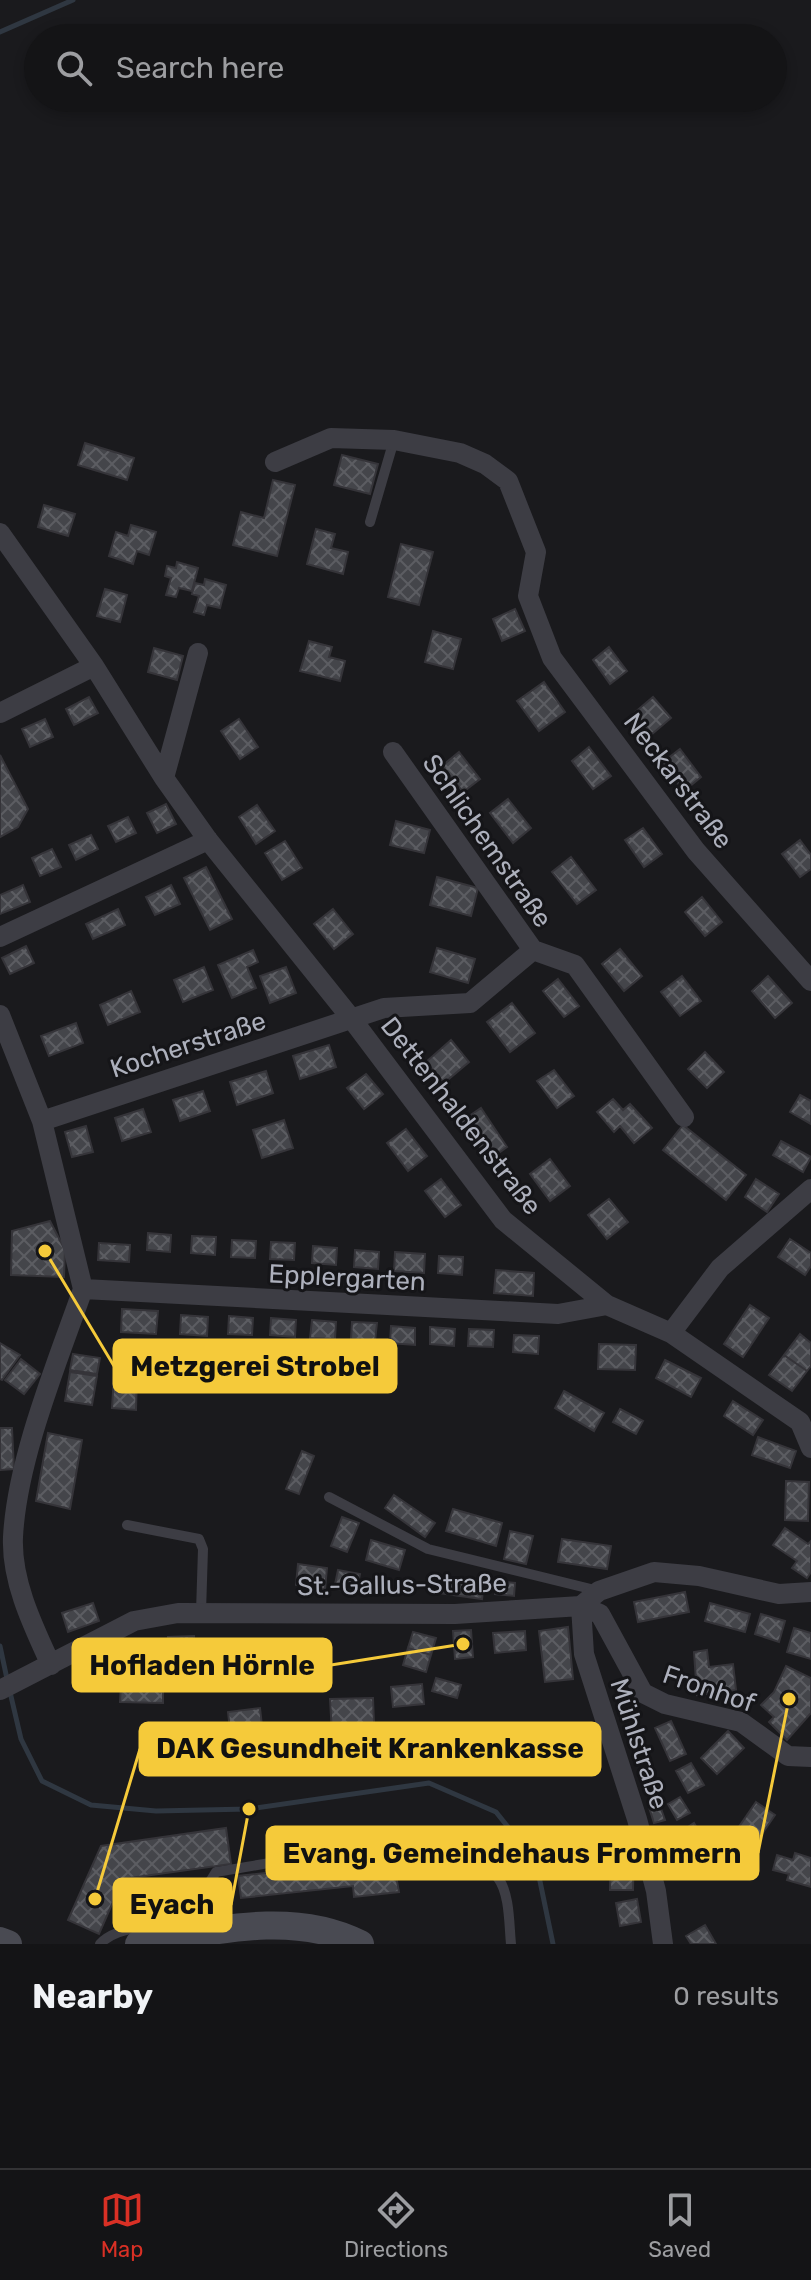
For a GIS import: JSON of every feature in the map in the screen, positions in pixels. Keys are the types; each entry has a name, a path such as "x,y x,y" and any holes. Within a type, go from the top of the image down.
{"main road":[{"path":"139,1944 255,1925 312,1929 360,1944"},
{"path":"0,1941 8,1944"}],"street":[{"path":"275,462 331,438 394,440"},
{"name":"Neckarstraße","path":"394,440 460,453 485,464 508,481 536,552 528,596 552,658 696,851 811,981"},
{"name":"Dettenhaldenstraße","path":"0,533 94,666 164,778 208,840 351,1018 503,1220 607,1305 671,1333 806,1420 811,1448"},
{"path":"164,778 198,653"},
{"path":"0,713 94,666"},
{"name":"Schlichemstraße","path":"351,1018 384,1008 470,1003 533,950 393,752"},
{"path":"0,937 208,840"},
{"path":"533,950 575,965 684,1117"},
{"path":"0,1015 42,1121 83,1289 30,1454 13,1539 26,1611 44,1668"},
{"name":"Kocherstraße","path":"42,1121 351,1018"},
{"path":"671,1333 720,1268 811,1189"},
{"name":"Epplergarten","path":"83,1289 558,1314 607,1305"},
{"path":"581,1606 599,1591 654,1572 699,1576 779,1594 811,1592"},
{"name":"St.-Gallus-Straße","path":"0,1690 134,1621 201,1612 455,1614 581,1606"},
{"name":"Fronhof","path":"581,1606 600,1614 643,1693 665,1704 741,1722 788,1756 811,1757"},
{"name":"Mühlstraße","path":"581,1606 584,1654 637,1819 656,1891 663,1944"}],"lane":[{"path":"370,522 394,440"},
{"path":"329,1497 428,1549 599,1591"},
{"path":"127,1525 199,1539 203,1549 201,1612"},
{"path":"100,1944 119,1933 164,1920 208,1887 216,1872 395,1846 428,1848 482,1864 498,1878 504,1894 511,1944"}],"building":[{"path":"85,443 134,458 127,480 78,465"},
{"path":"342,455 378,464 370,494 334,485"},
{"path":"273,480 295,485 277,556 233,545 241,512 264,518"},
{"path":"44,505 75,514 68,536 38,527"},
{"path":"131,525 156,532 149,555 137,551 133,564 109,556 116,532 128,536"},
{"path":"316,529 335,534 331,548 348,552 343,574 307,564"},
{"path":"401,544 433,552 419,605 388,597"},
{"path":"177,562 198,568 192,591 179,588 176,597 166,595 171,578 165,576 167,566 176,568"},
{"path":"205,579 226,585 220,608 207,605 204,615 194,612 199,596 192,594 195,583 204,585"},
{"path":"105,589 127,595 120,622 97,616"},
{"path":"515,609 525,631 502,641 493,619"},
{"path":"433,631 461,639 453,669 425,662"},
{"path":"309,641 332,647 329,657 345,661 340,681 300,671"},
{"path":"609,647 627,671 610,684 593,660"},
{"path":"154,648 183,656 177,680 148,672"},
{"path":"544,682 565,712 539,731 517,701"},
{"path":"89,697 98,713 74,725 66,709"},
{"path":"653,697 671,718 652,734 634,713"},
{"path":"45,719 53,737 30,747 22,729"},
{"path":"239,719 258,747 240,759 221,731"},
{"path":"589,747 611,776 593,789 572,761"},
{"path":"680,749 701,777 684,791 662,763"},
{"path":"459,752 480,779 463,792 442,766"},
{"path":"0,755 28,809 18,827 0,837"},
{"path":"508,799 531,828 513,843 490,813"},
{"path":"166,804 176,824 157,833 147,813"},
{"path":"257,805 275,831 256,844 239,817"},
{"path":"128,817 136,833 116,842 108,826"},
{"path":"396,821 430,830 424,853 390,845"},
{"path":"643,828 662,854 644,867 625,840"},
{"path":"91,835 98,849 76,860 69,845"},
{"path":"800,840 811,855 811,869 800,877 782,854"},
{"path":"285,841 302,868 282,880 265,853"},
{"path":"52,849 61,867 40,876 32,858"},
{"path":"571,857 596,890 577,904 552,872"},
{"path":"206,867 232,919 210,930 184,878"},
{"path":"437,877 478,888 471,916 430,905"},
{"path":"23,885 30,902 0,914 0,895"},
{"path":"171,885 180,904 155,915 146,897"},
{"path":"702,897 722,922 705,936 685,912"},
{"path":"118,909 125,925 93,939 86,924"},
{"path":"333,909 353,934 334,949 314,924"},
{"path":"26,946 34,963 10,974 2,958"},
{"path":"437,948 475,959 468,983 430,972"},
{"path":"620,949 642,976 624,991 602,964"},
{"path":"253,950 258,962 247,967 256,988 232,998 218,965"},
{"path":"204,967 213,990 183,1002 174,980"},
{"path":"286,967 296,993 270,1003 260,976"},
{"path":"682,976 701,1001 680,1016 661,992"},
{"path":"768,976 792,1003 775,1018 752,991"},
{"path":"558,979 579,1006 564,1017 543,991"},
{"path":"131,991 140,1012 108,1025 100,1005"},
{"path":"512,1003 535,1033 510,1052 487,1022"},
{"path":"76,1023 83,1043 49,1056 41,1036"},
{"path":"451,1040 469,1062 444,1083 426,1062"},
{"path":"329,1045 336,1067 300,1079 293,1056"},
{"path":"705,1052 724,1072 707,1088 688,1069"},
{"path":"554,1070 574,1096 557,1108 537,1081"},
{"path":"266,1071 273,1093 237,1105 230,1082"},
{"path":"366,1074 383,1094 364,1109 347,1088"},
{"path":"203,1091 210,1111 180,1121 173,1100"},
{"path":"800,1095 811,1101 811,1124 790,1112"},
{"path":"613,1099 623,1110 630,1104 652,1128 634,1143 620,1126 614,1132 597,1112"},
{"path":"481,1108 507,1147 489,1160 462,1121"},
{"path":"143,1109 151,1132 122,1141 115,1118"},
{"path":"284,1120 293,1148 262,1158 253,1130"},
{"path":"683,1125 746,1175 726,1200 663,1150"},
{"path":"86,1126 93,1152 72,1157 65,1132"},
{"path":"406,1129 427,1156 408,1171 387,1143"},
{"path":"781,1141 811,1157 803,1172 773,1155"},
{"path":"550,1159 570,1186 550,1201 530,1174"},
{"path":"441,1179 461,1205 445,1217 425,1191"},
{"path":"756,1179 779,1194 767,1212 745,1197"},
{"path":"609,1199 628,1222 607,1239 588,1215"},
{"path":"50,1221 65,1250 64,1277 11,1275 12,1231"},
{"path":"148,1233 171,1235 170,1252 147,1250"},
{"path":"192,1236 216,1237 215,1255 191,1253"},
{"path":"790,1239 811,1253 811,1266 805,1275 778,1257"},
{"path":"232,1240 256,1241 255,1258 231,1257"},
{"path":"271,1242 295,1243 294,1260 270,1259"},
{"path":"99,1243 130,1245 129,1262 98,1260"},
{"path":"313,1246 337,1248 336,1265 312,1263"},
{"path":"355,1250 379,1252 378,1269 354,1267"},
{"path":"395,1252 425,1254 424,1273 394,1271"},
{"path":"439,1256 463,1257 462,1275 438,1273"},
{"path":"496,1270 534,1273 533,1296 494,1293"},
{"path":"750,1305 769,1318 743,1357 724,1344"},
{"path":"122,1309 158,1311 156,1334 121,1332"},
{"path":"181,1315 208,1317 207,1336 180,1334"},
{"path":"229,1316 253,1318 252,1335 228,1334"},
{"path":"271,1318 296,1320 295,1337 270,1335"},
{"path":"312,1320 336,1322 335,1339 310,1338"},
{"path":"352,1322 377,1323 375,1341 351,1339"},
{"path":"391,1326 415,1328 415,1345 390,1343"},
{"path":"430,1327 455,1329 454,1346 430,1344"},
{"path":"469,1329 494,1330 493,1347 468,1346"},
{"path":"800,1334 811,1343 811,1366 807,1371 784,1355"},
{"path":"514,1335 539,1336 538,1354 513,1352"},
{"path":"0,1343 20,1355 2,1380 0,1379"},
{"path":"599,1344 636,1345 635,1370 598,1369"},
{"path":"73,1354 100,1358 97,1374 70,1370"},
{"path":"784,1355 807,1371 792,1391 769,1375"},
{"path":"21,1359 40,1374 24,1394 5,1380"},
{"path":"665,1360 701,1378 691,1397 656,1378"},
{"path":"70,1372 97,1376 92,1405 65,1401"},
{"path":"114,1375 137,1376 136,1410 112,1408"},
{"path":"564,1391 604,1413 594,1431 555,1408"},
{"path":"733,1401 763,1420 753,1435 724,1416"},
{"path":"620,1409 643,1421 636,1434 613,1422"},
{"path":"0,1428 12,1428 14,1469 0,1470"},
{"path":"48,1433 82,1440 70,1509 36,1501"},
{"path":"758,1437 796,1451 790,1468 752,1455"},
{"path":"302,1451 314,1456 299,1494 286,1489"},
{"path":"786,1481 809,1482 808,1521 785,1520"},
{"path":"394,1495 435,1523 425,1537 385,1508"},
{"path":"453,1509 502,1523 496,1546 446,1531"},
{"path":"342,1517 359,1523 347,1552 331,1546"},
{"path":"785,1528 808,1544 811,1541 811,1572 807,1578 792,1568 797,1561 773,1545"},
{"path":"510,1531 533,1536 526,1564 504,1559"},
{"path":"562,1539 611,1546 607,1569 558,1562"},
{"path":"371,1540 405,1550 399,1570 366,1560"},
{"path":"298,1564 327,1568 325,1589 296,1585"},
{"path":"338,1570 360,1574 356,1593 334,1589"},
{"path":"441,1577 484,1584 482,1599 438,1593"},
{"path":"496,1581 515,1583 514,1596 495,1594"},
{"path":"685,1592 689,1612 638,1622 634,1602"},
{"path":"93,1603 99,1621 68,1632 62,1613"},
{"path":"710,1603 750,1614 745,1632 705,1621"},
{"path":"761,1614 785,1621 779,1642 755,1634"},
{"path":"568,1627 573,1679 545,1682 539,1631"},
{"path":"794,1628 811,1633 811,1659 787,1652"},
{"path":"471,1630 473,1657 455,1659 453,1631"},
{"path":"525,1631 526,1650 495,1653 493,1633"},
{"path":"413,1632 436,1638 431,1655 408,1648"},
{"path":"194,1636 195,1673 169,1673 168,1637"},
{"path":"408,1648 431,1655 426,1672 403,1665"},
{"path":"707,1650 709,1667 733,1664 736,1690 697,1695 694,1652"},
{"path":"786,1666 811,1678 811,1713 787,1740 769,1722 774,1717 761,1705 774,1692"},
{"path":"436,1678 461,1685 457,1698 432,1691"},
{"path":"121,1684 163,1685 163,1703 120,1702"},
{"path":"422,1684 424,1704 393,1707 391,1687"},
{"path":"373,1698 374,1723 353,1724 353,1733 332,1734 330,1699"},
{"path":"260,1708 263,1735 231,1739 228,1712"},
{"path":"671,1721 686,1754 670,1761 655,1728"},
{"path":"728,1731 744,1748 717,1774 701,1758"},
{"path":"691,1763 704,1785 688,1793 676,1771"},
{"path":"680,1797 690,1813 677,1820 668,1804"},
{"path":"658,1800 665,1820 654,1823 648,1804"},
{"path":"756,1802 775,1815 753,1847 734,1834"},
{"path":"694,1823 704,1840 691,1847 682,1831"},
{"path":"226,1828 231,1864 123,1879 99,1934 68,1920 101,1846"},
{"path":"611,1846 634,1847 633,1890 610,1890"},
{"path":"795,1853 811,1858 811,1887 787,1880 789,1874 773,1870 777,1855 793,1860"},
{"path":"393,1859 399,1892 354,1897 353,1886 241,1898 238,1876"},
{"path":"637,1899 641,1922 620,1926 616,1903"},
{"path":"705,1925 716,1944 691,1944 686,1936"}],"waterway":[{"path":"0,32 73,0"},
{"path":"0,1646 7,1679"},
{"path":"10,1692 21,1739 42,1781 91,1805 156,1811 249,1809 429,1783 496,1812 536,1862 553,1944"}],"place":[{"name":"Metzgerei Strobel","path":"45,1251"},
{"name":"Hofladen Hörnle","path":"463,1644"},
{"name":"Evang. Gemeindehaus Frommern","path":"789,1699"},
{"name":"Eyach","path":"249,1809"},
{"name":"DAK Gesundheit Krankenkasse","path":"95,1899"}]}
